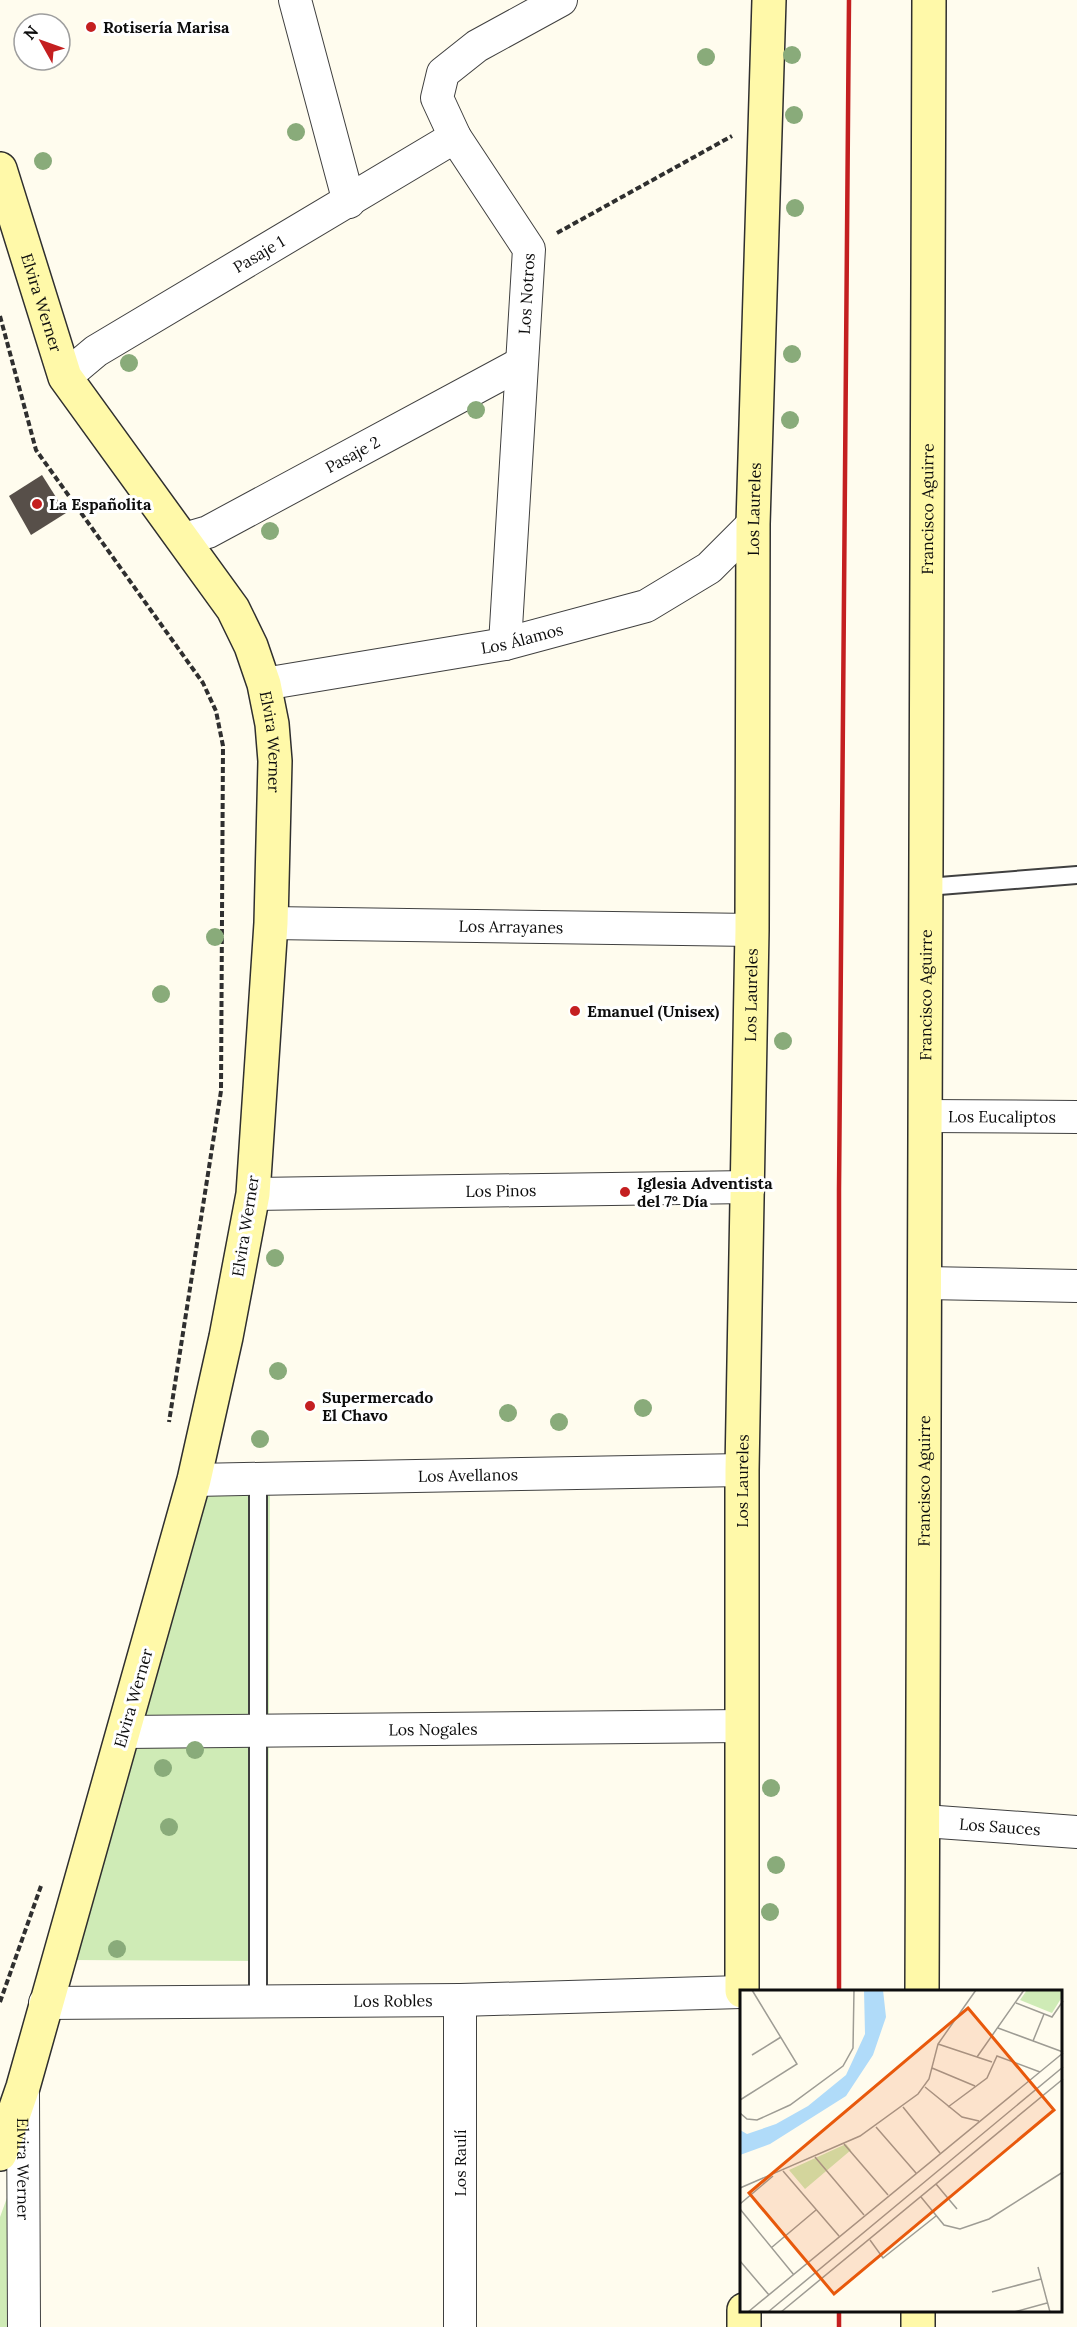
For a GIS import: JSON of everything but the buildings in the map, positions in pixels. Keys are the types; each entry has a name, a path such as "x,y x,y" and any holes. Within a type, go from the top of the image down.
{"street":[{"path":"295,0 349,202"},
{"name":"Los Notros","path":"506,644 520,364 529,249 455,137 437,98 443,73 477,46 561,0"},
{"name":"Los Laureles","path":"741,1990 742,1470 752,930 753,524 769,0"},
{"name":"Francisco Aguirre","path":"922,1990 927,1116 929,0"},
{"name":"Pasaje 1","path":"65,377 96,351 455,137"},
{"name":"Elvira Werner","path":"0,169 65,377 233,609 251,646 264,684 272,724 275,761 271,923 253,1194 226,1337 194,1480 23,2087 24,2327"},
{"name":"Pasaje 2","path":"184,539 208,532 520,364"},
{"name":"Los Álamos","path":"264,684 506,644 646,606 709,568 753,524"},
{"name":"Los Arrayanes","path":"271,923 752,930"},
{"name":"Los Eucaliptos","path":"927,1116 1077,1117"},
{"name":"Los Pinos","path":"253,1194 749,1187"},
{"path":"926,1283 1077,1286"},
{"name":"Los Avellanos","path":"194,1480 742,1470"},
{"name":"Los Nogales","path":"124,1732 741,1726"},
{"name":"Los Sauces","path":"924,1821 1077,1832"},
{"name":"Los Robles","path":"45,2003 460,2000 740,1991"},
{"name":"Los Raulí","path":"460,2000 460,2327"},
{"path":"0,2154 23,2087"}],"lane":[{"path":"927,887 1077,875"},
{"path":"258,1479 258,2002"}],"path":[{"path":"529,249 766,116"},
{"path":"0,316 36,450 203,683 216,711 224,746 221,1091 167,1434"},
{"path":"0,2002 43,1880"}],"green space":[{"path":"206,1469 270,1470 268,1961 70,1960"},
{"path":"15,2176 12,2327 0,2327 0,2217"}],"railway":[{"path":"839,1990 839,1190 849,0"},
{"path":"839,2312 839,2327"}],"place":[{"name":"Rotisería Marisa","path":"91,27"},
{"name":"La Españolita","path":"37,504"},
{"name":"Emanuel (Unisex)","path":"575,1011"},
{"name":"Iglesia Adventista del 7° Día","path":"625,1192"},
{"name":"Supermercado El Chavo","path":"310,1406"}]}
